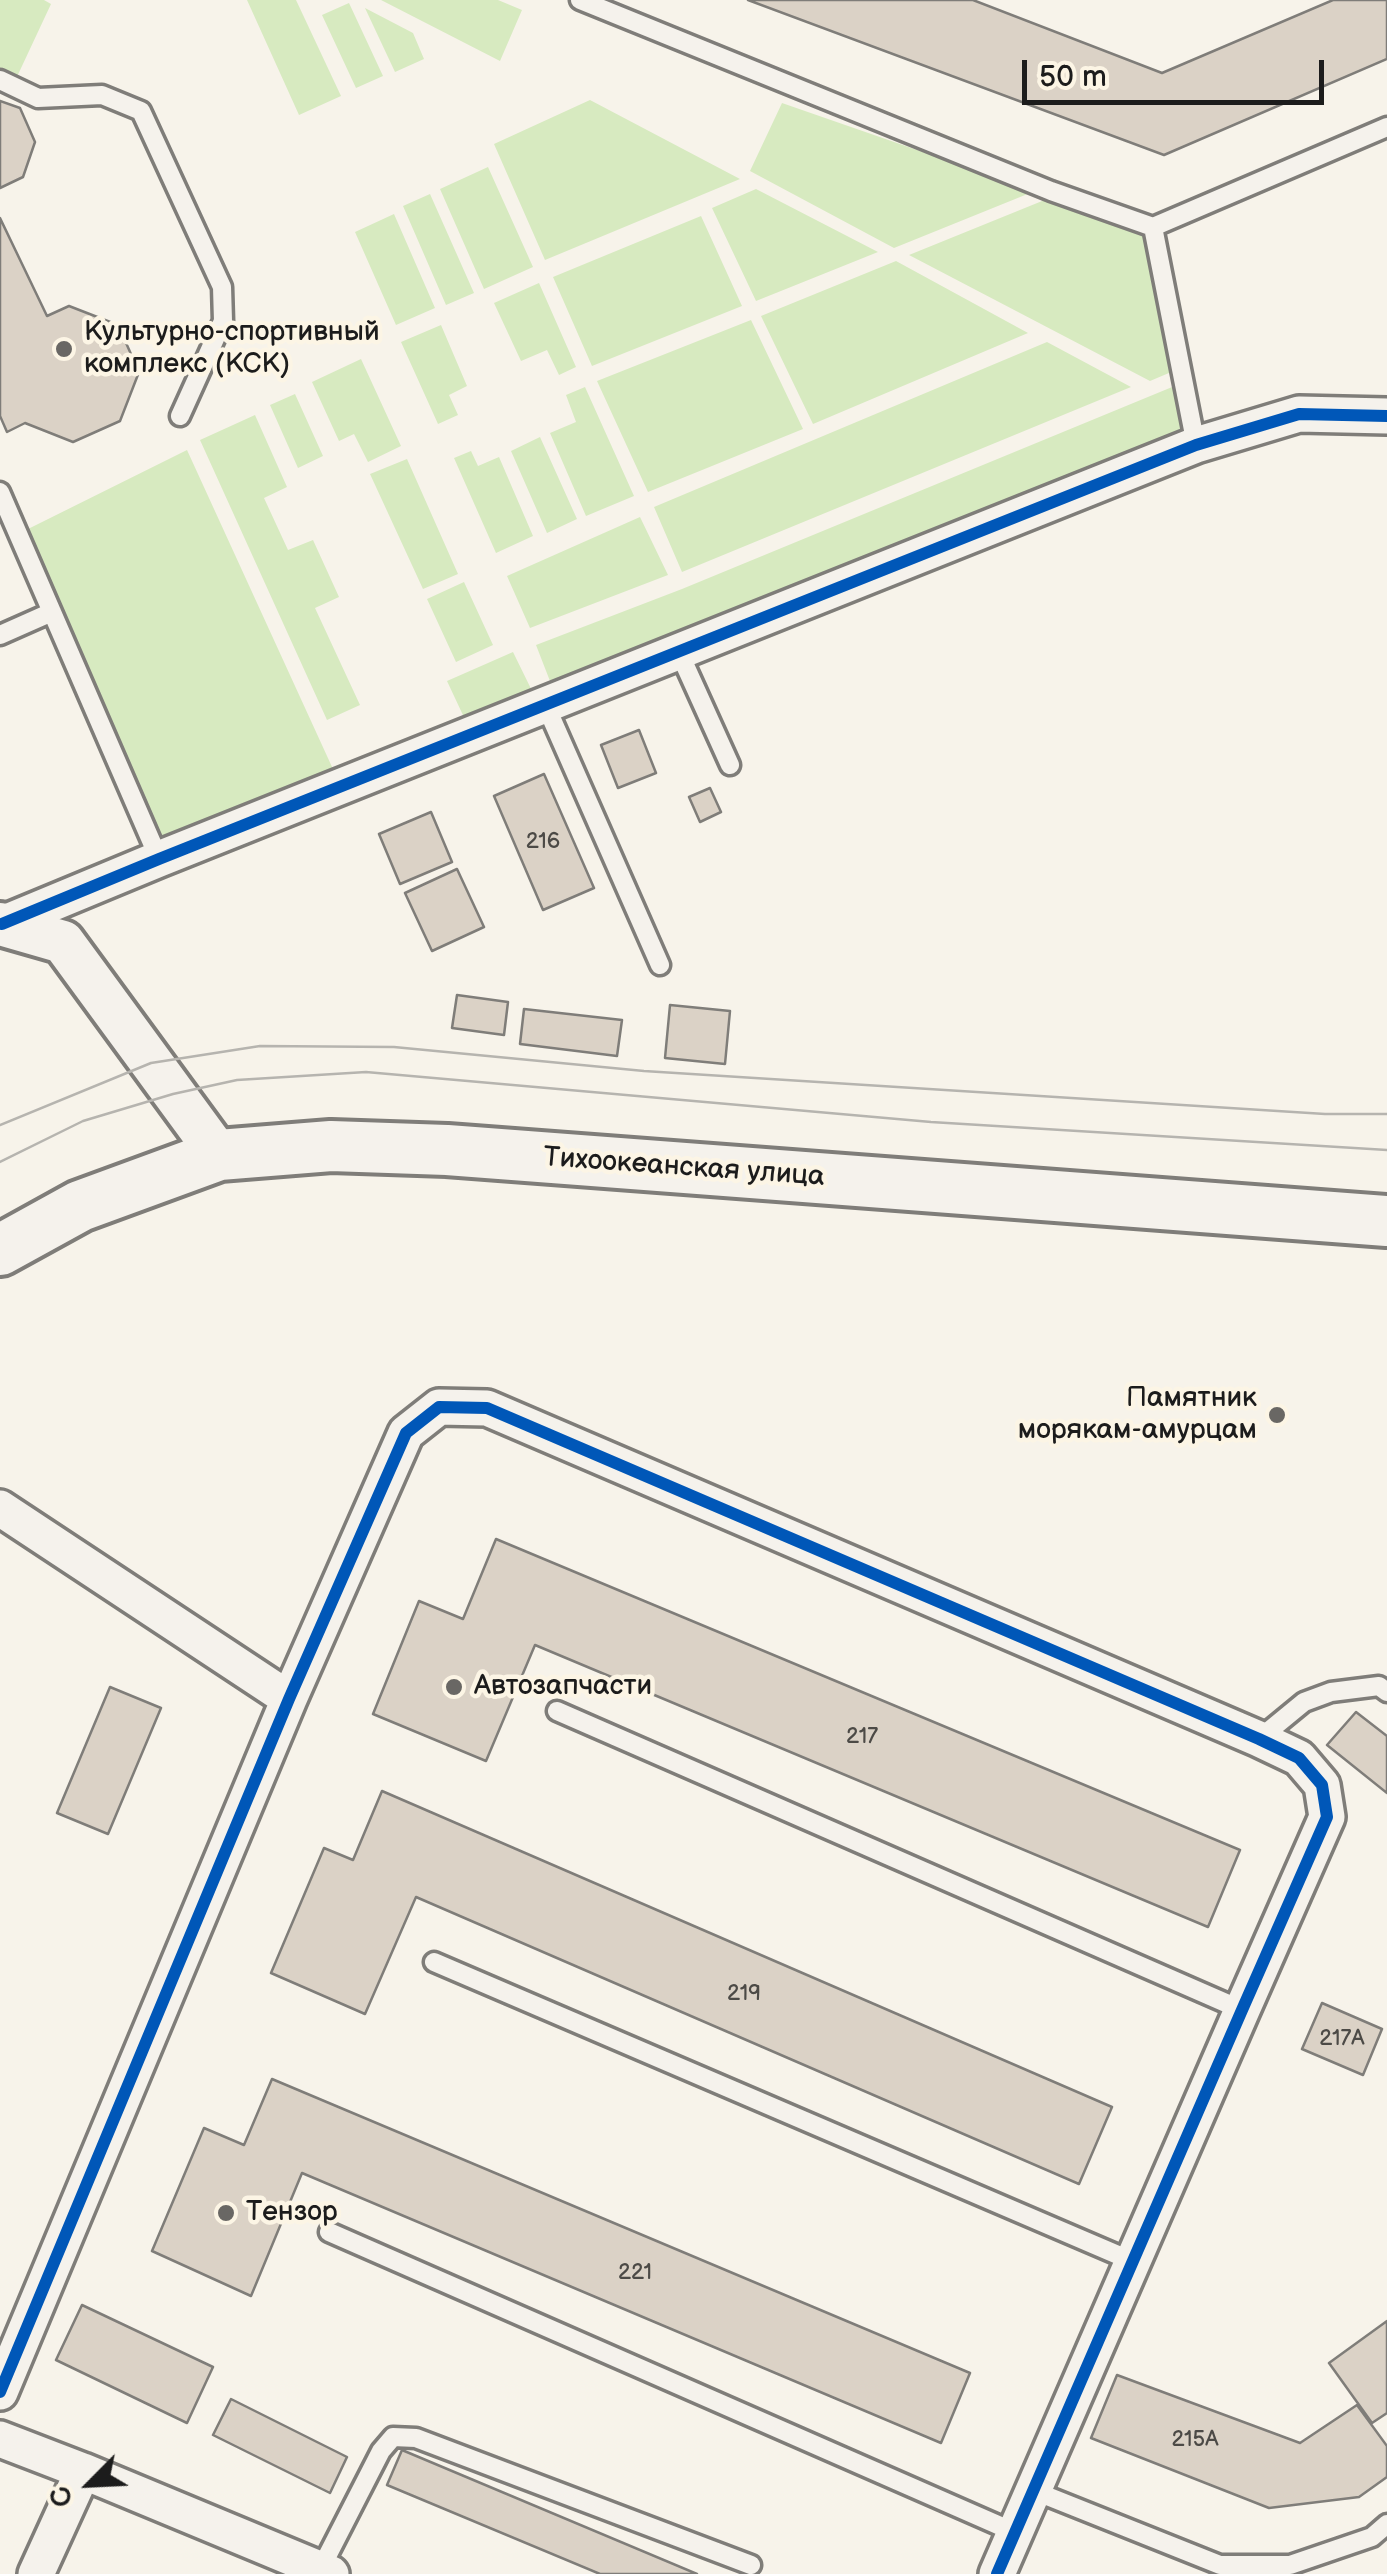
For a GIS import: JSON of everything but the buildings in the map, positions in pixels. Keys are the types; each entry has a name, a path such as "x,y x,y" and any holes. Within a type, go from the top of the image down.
{"main road":[{"name":"Тихоокеанская улица","path":"0,1250 80,1206 219,1155 331,1146 447,1150 1387,1221"}],"street":[{"path":"1,924 1196,445 1300,414 1387,416"},
{"path":"1,924 63,942 219,1155"},
{"path":"0,2392 406,1433 439,1407 487,1408 1259,1739 1299,1758 1322,1785 1328,1817 997,2574"},
{"path":"0,1508 290,1700"},
{"path":"0,2439 323,2573"},
{"path":"36,2574 83,2471"}],"lane":[{"path":"580,0 1051,191 1152,228 1387,127"},
{"path":"0,80 38,98 102,94 141,110 222,287 223,321 180,416"},
{"path":"1152,228 1196,445"},
{"path":"0,492 8,530 52,612 159,858"},
{"path":"0,636 52,612"},
{"path":"678,652 730,765"},
{"path":"546,706 660,965"},
{"path":"1259,1739 1304,1702 1332,1692 1379,1686 1387,1692"},
{"path":"558,1711 1242,2010"},
{"path":"434,1962 1132,2261"},
{"path":"329,2232 1014,2532"},
{"path":"323,2573 380,2452 394,2438 416,2438 751,2565"},
{"path":"1032,2490 1220,2565 1290,2564 1372,2536 1387,2524"}],"green space":[{"path":"0,0 44,0 51,4 15,81 0,74"},
{"path":"247,0 296,0 341,96 299,115"},
{"path":"381,0 498,0 522,10 500,61"},
{"path":"349,3 383,76 356,88 322,15"},
{"path":"365,8 413,33 424,59 395,72"},
{"path":"590,100 740,179 545,260 494,144"},
{"path":"782,103 1035,191 894,248 750,171"},
{"path":"488,167 533,267 484,289 440,189"},
{"path":"756,189 878,252 756,301 712,208"},
{"path":"430,194 474,293 446,305 403,206"},
{"path":"1052,197 1148,233 1176,370 1150,381 909,255"},
{"path":"394,214 435,308 396,325 355,232"},
{"path":"701,216 742,306 592,366 553,277"},
{"path":"896,261 1028,333 813,424 761,316"},
{"path":"539,283 576,367 559,375 547,350 521,361 494,303"},
{"path":"751,320 803,429 648,492 597,381"},
{"path":"441,325 467,386 449,395 458,415 438,424 401,342"},
{"path":"1047,342 1131,387 682,572 654,507"},
{"path":"361,359 401,446 368,462 354,434 339,441 312,382"},
{"path":"1177,385 1188,439 555,694 536,645"},
{"path":"585,387 634,496 586,516 550,433 576,422 566,395"},
{"path":"295,394 323,456 298,468 270,405"},
{"path":"255,415 287,487 264,498 288,550 313,540 339,597 315,608 360,705 327,720 200,440"},
{"path":"540,437 577,519 547,533 511,451"},
{"path":"187,450 338,780 162,848 26,530"},
{"path":"471,451 478,466 499,457 533,536 496,553 454,458"},
{"path":"407,459 458,574 423,589 370,474"},
{"path":"640,517 668,575 530,628 507,576"},
{"path":"464,582 493,645 456,662 427,599"},
{"path":"513,652 537,701 469,728 447,681"}],"tram line":[{"path":"0,1125 151,1063 260,1046 394,1047 644,1071 1325,1114 1387,1114"},
{"path":"0,1162 83,1121 173,1094 237,1080 366,1072 931,1122 1387,1150"}],"cycle path":[{"path":"2,924 1196,445 1299,414 1387,416"},
{"path":"0,2392 289,1699 406,1433 439,1407 487,1408 1259,1739 1299,1758 1322,1785 1327,1817 997,2574"}],"place":[{"name":"Культурно-спортивный комплекс (КСК)","path":"64,349"},
{"name":"Памятник морякам-амурцам","path":"1277,1415"},
{"name":"Автозапчасти","path":"454,1687"},
{"name":"Тензор","path":"226,2213"}]}
